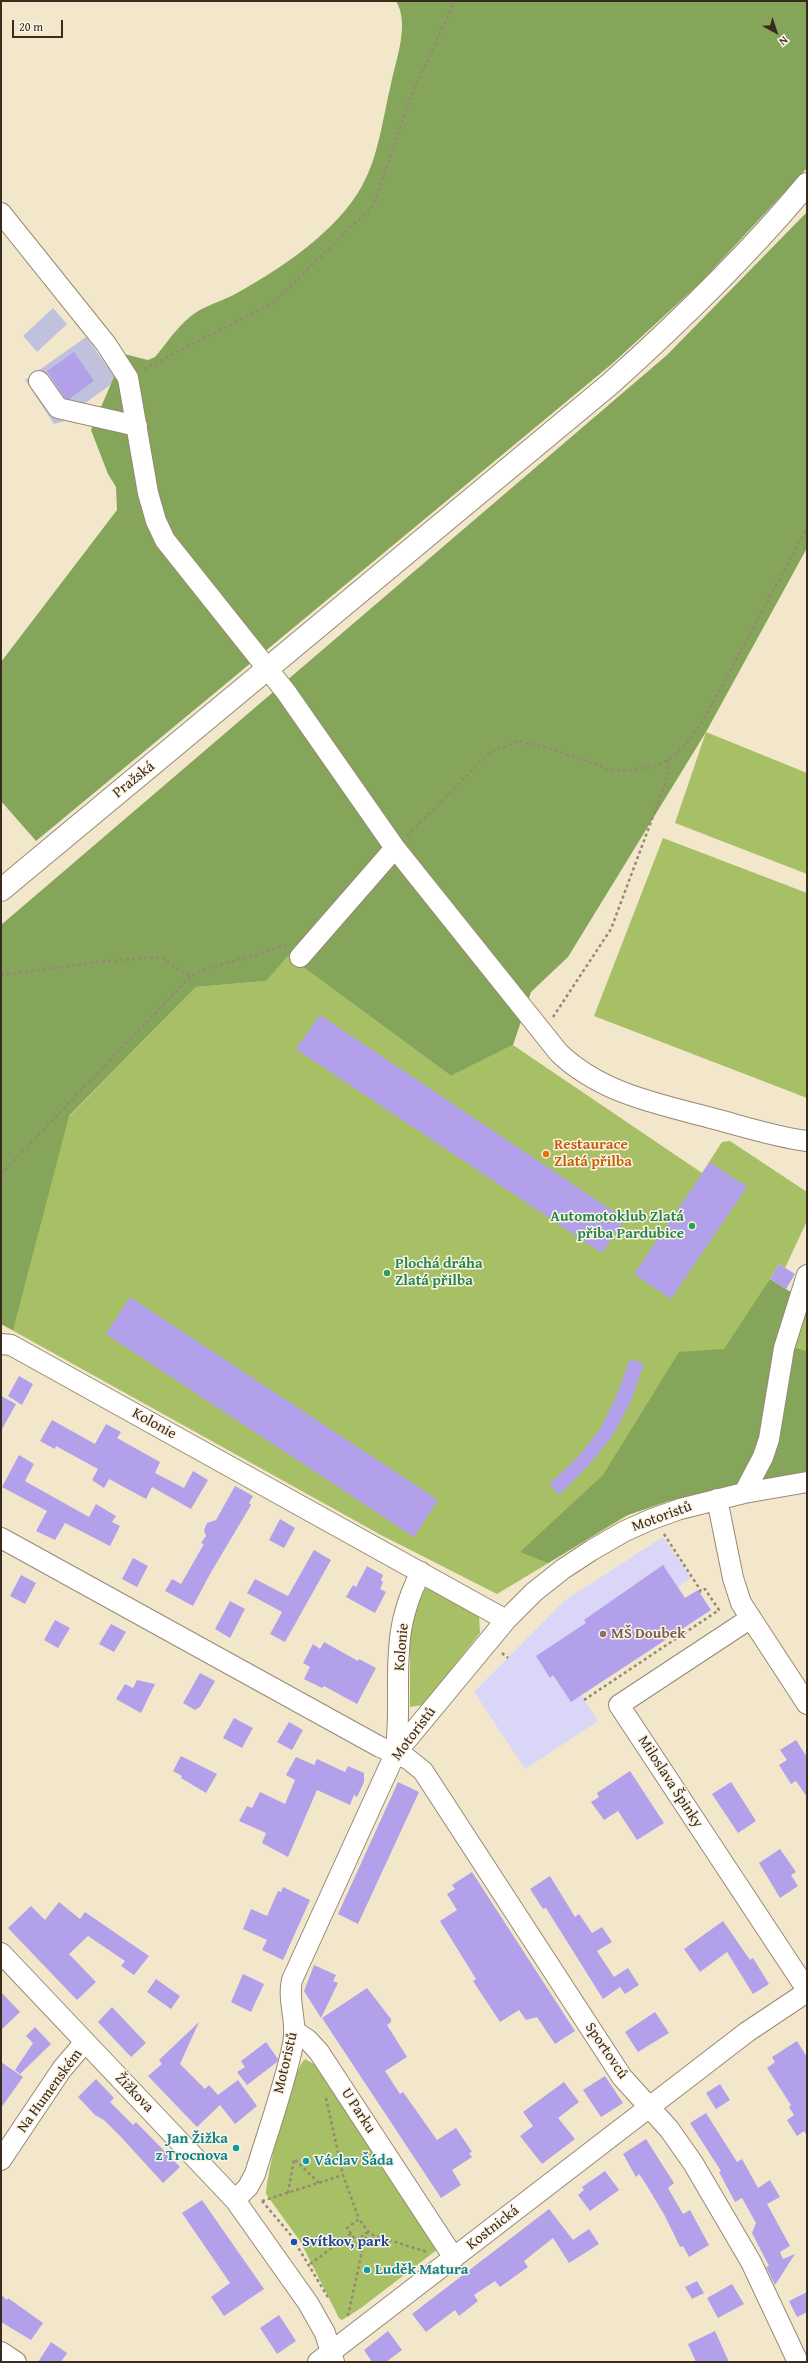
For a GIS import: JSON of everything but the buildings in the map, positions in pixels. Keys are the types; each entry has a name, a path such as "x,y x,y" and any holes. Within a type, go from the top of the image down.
{"main road":[{"name":"Pražská","path":"1,890 268,670 652,346 744,255 807,184"}],"street":[{"path":"1,213 106,344 128,378 148,493 156,521 165,540 286,692 395,848 544,1036 575,1068 594,1081 641,1099 776,1135 807,1141"},
{"path":"39,380 58,408 136,426"},
{"path":"297,950 395,848"},
{"path":"744,1493 760,1462 769,1439 784,1348 807,1275"},
{"name":"Kolonie","path":"1,1344 18,1349 421,1572 407,1603 401,1629 399,1652 400,1723 395,1754"},
{"name":"Motoristů","path":"235,2200 248,2187 255,2174 288,2061 295,2031 290,1996 292,1980 395,1754 506,1620 534,1592 563,1569 619,1535 680,1509 744,1493 807,1482"},
{"path":"717,1499 737,1592 750,1618 807,1704"},
{"path":"1,1538 395,1754"},
{"path":"421,1572 506,1620"},
{"name":"Miloslava Špinky","path":"750,1618 619,1705 807,1991"},
{"name":"Sportovců","path":"395,1754 408,1759 423,1771 619,2072 648,2108 679,2141 751,2262 798,2362"},
{"name":"Žižkova","path":"1,1953 235,2200 308,2303 325,2333 328,2359"},
{"name":"Kostnická","path":"328,2359 454,2258 648,2108 747,2032 807,1991"},
{"name":"U Parku","path":"295,2031 308,2040 319,2052 454,2258"},
{"name":"Na Humenském","path":"1,2160 62,2069 85,2042"},
{"path":"1,2352 16,2362"}],"path":[{"path":"128,378 273,303 373,206 411,96 455,1"},
{"path":"395,848 489,753 517,741 550,748 610,770 643,769 668,759 683,748 703,721 731,666 807,528"},
{"path":"558,1009 611,929 667,778 668,759"},
{"path":"1,1174 190,977 200,971 297,950"},
{"path":"1,975 106,961 161,957 190,977"},
{"path":"584,1700 719,1610 705,1589 700,1592 659,1527"},
{"path":"325,2093 343,2175 359,2219 367,2232 430,2252"},
{"path":"288,2192 294,2159 319,2183"},
{"path":"330,2302 310,2264 290,2234 262,2201 343,2175"},
{"path":"359,2219 347,2228 356,2241 367,2232"},
{"path":"348,2317 367,2232"},
{"path":"310,2264 351,2234"}],"shaded area":[{"path":"53,308 67,324 37,352 23,336"},
{"path":"86,337 117,380 80,407 76,418 54,424 25,380"},
{"name":"MŠ Doubek","path":"663,1537 691,1578 678,1587 685,1598 698,1590 711,1610 581,1695 598,1721 525,1769 474,1692 564,1601"}],"green space":[{"path":"396,1 807,1 807,168 701,282 613,363 36,841 1,801 1,662 117,510 116,487 108,474 91,430 124,354 148,360 155,357 176,330 196,312 237,293 290,260 323,233 351,202 368,174 380,136 401,42 402,20"},
{"path":"807,212 807,548 706,732 568,957 531,992 513,1045 451,1076 288,956 266,981 196,987 69,1116 13,1330 1,1324 1,925 667,355"},
{"path":"706,732 807,773 807,874 675,823"},
{"path":"663,838 807,893 807,1098 594,1016"},
{"name":"Plochá dráha Zlatá přilba","path":"288,956 451,1076 513,1045 702,1173 722,1142 730,1141 807,1192 806,1223 785,1268 779,1264 767,1284 708,1467 497,1594 381,1535 1,1324 1,1186 196,987 265,981"},
{"path":"770,1279 794,1294 790,1346 807,1351 807,1475 669,1501 625,1516 548,1563 520,1552 603,1475 679,1352 724,1349"},
{"path":"807,1292 807,1351 790,1346"},
{"path":"430,1588 479,1614 480,1633 423,1705 410,1707 410,1640 414,1617 424,1589"},
{"path":"305,2059 326,2071 438,2249 361,2308 342,2320 339,2318 300,2241 266,2194 275,2145 287,2101 299,2067"}],"place":[{"name":"Restaurace Zlatá přilba","path":"546,1154"},
{"name":"Automotoklub Zlatá přiba Pardubice","path":"692,1226"},
{"name":"Plochá dráha Zlatá přilba","path":"387,1273"},
{"name":"MŠ Doubek","path":"603,1634"},
{"name":"Jan Žižka z Trocnova","path":"236,2148"},
{"name":"Václav Šáda","path":"306,2161"},
{"name":"Svítkov, park","path":"294,2242"},
{"name":"Luděk Matura","path":"367,2270"}]}
